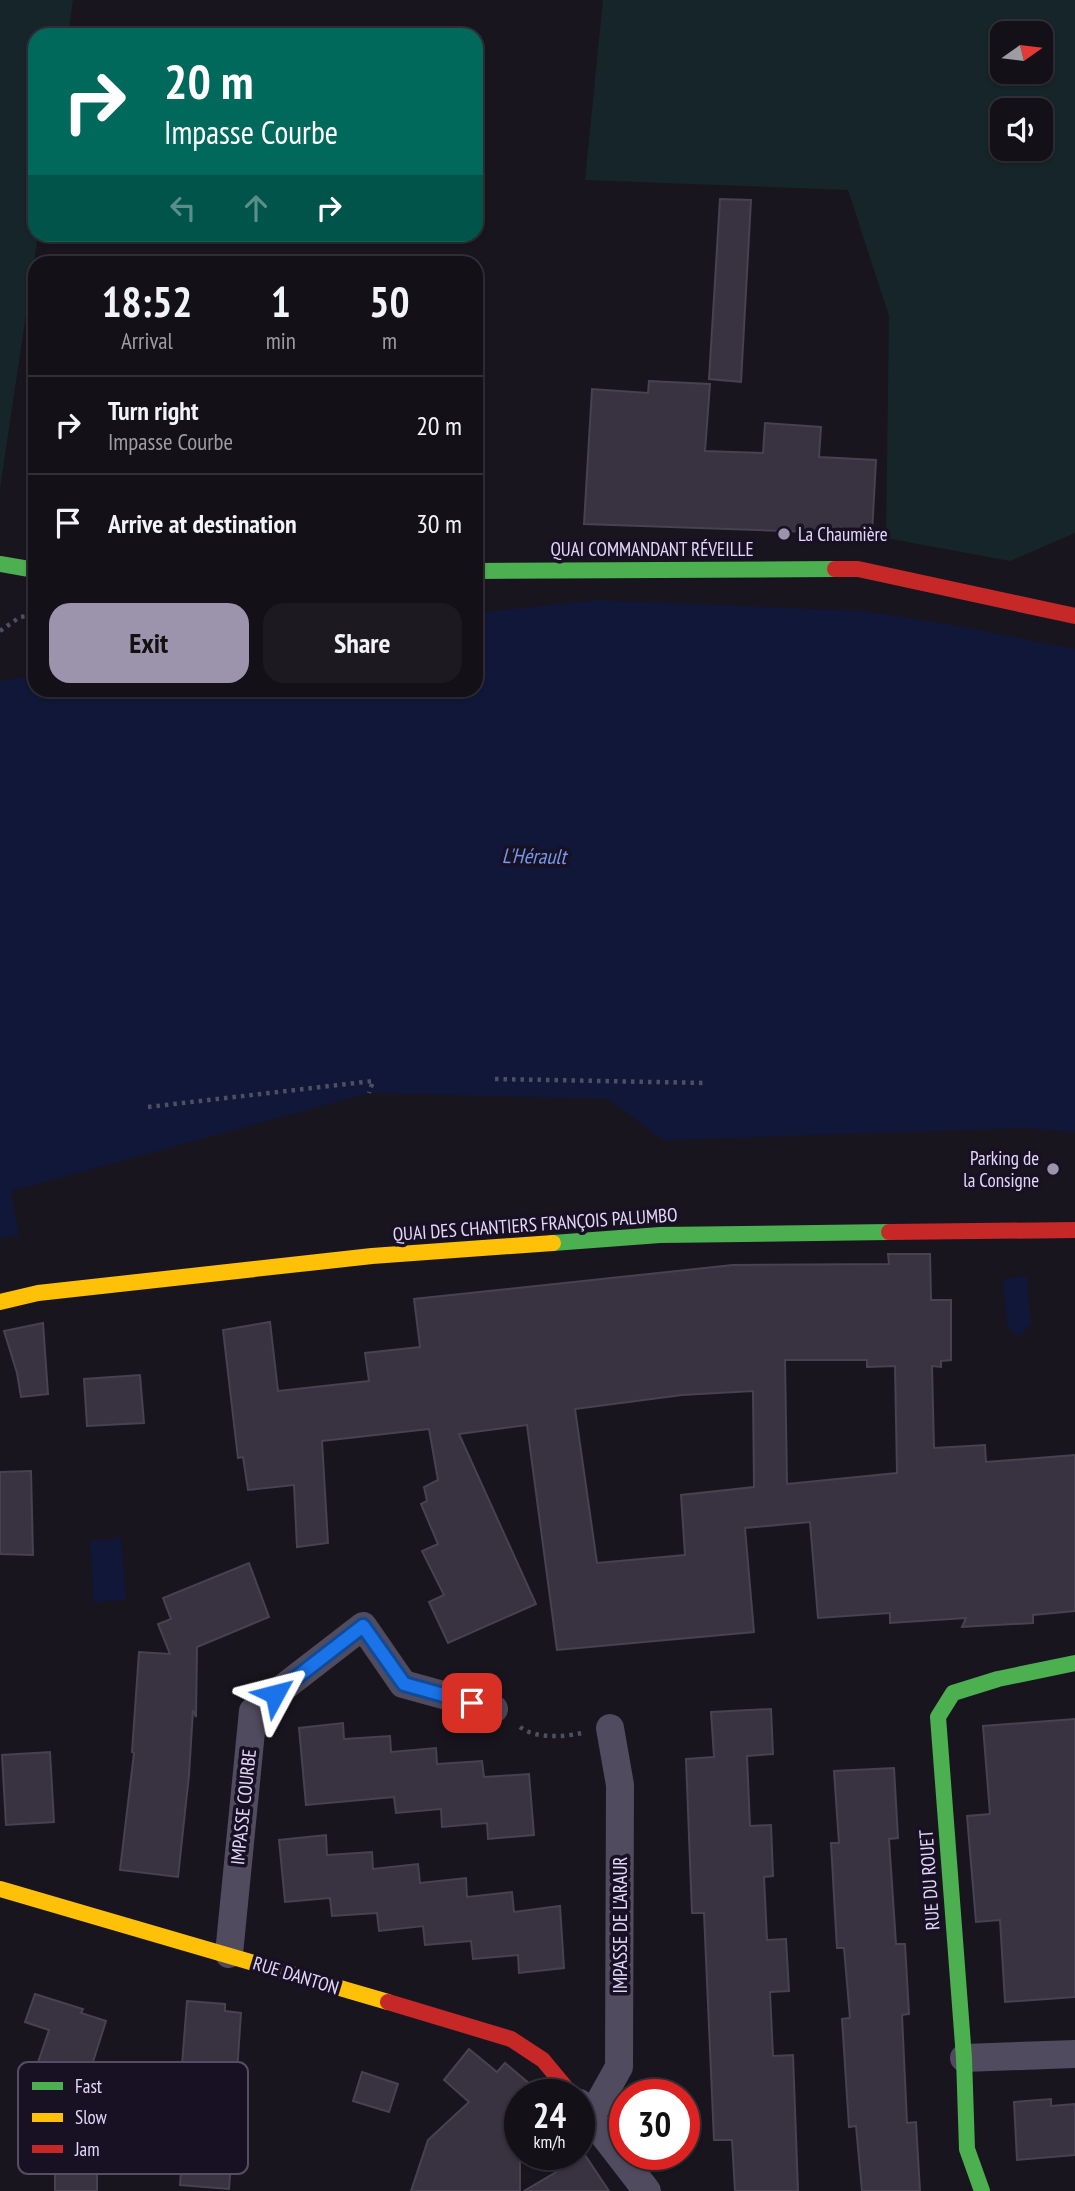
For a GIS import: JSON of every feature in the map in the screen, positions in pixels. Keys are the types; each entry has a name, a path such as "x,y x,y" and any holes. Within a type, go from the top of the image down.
{"street":[{"path":"0,564 28,569"},
{"name":"QUAI COMMANDANT RÉVEILLE","path":"483,571 858,569 1075,616"},
{"name":"QUAI DES CHANTIERS FRANÇOIS PALUMBO","path":"0,1302 38,1293 372,1256 647,1236 1075,1230"},
{"name":"IMPASSE COURBE","path":"229,1954 253,1711 363,1626 404,1684 494,1709"},
{"name":"RUE DU ROUET","path":"982,2191 968,2150 964,2058 938,1717 953,1693 998,1679 1075,1663"},
{"name":"IMPASSE DE L'ARAUR","path":"595,2097 619,2067 620,1784 610,1728"},
{"name":"RUE DANTON","path":"0,1889 229,1954 511,2039 543,2060 559,2079"},
{"path":"964,2058 1075,2054"},
{"path":"595,2123 647,2191"}],"path":[{"path":"0,631 20,617 28,616"},
{"path":"495,1079 707,1083"},
{"path":"148,1107 373,1081 369,1093"},
{"path":"494,1709 527,1732 564,1737 610,1728"}],"shaded area":[{"path":"0,0 73,0 69,28 28,28 28,242 37,242 35,256 28,256 28,302 0,488"},
{"path":"603,0 1075,0 1075,533 1010,561 886,538 889,316 848,190 585,180"}],"water":[{"name":"L'Hérault","path":"597,600 863,611 959,626 1075,649 1075,1132 1026,1128 664,1140 608,1099 369,1093 11,1191 19,1235 0,1238 0,681 28,677 28,697 483,697 483,612"},
{"path":"1027,1276 1031,1326 1026,1327 1023,1334 1015,1335 1008,1328 1003,1279"},
{"path":"121,1538 126,1600 94,1602 90,1541"}],"building":[{"path":"720,199 751,200 741,382 709,379"},
{"path":"649,381 710,384 705,451 763,453 765,423 821,427 819,457 876,460 872,534 584,524 592,389 648,393"},
{"path":"888,1254 930,1254 931,1300 951,1300 951,1360 941,1361 941,1367 932,1366 934,1448 985,1445 986,1462 1075,1455 1075,1611 1033,1615 1033,1623 962,1627 966,1618 890,1623 890,1613 818,1618 810,1522 745,1528 754,1632 557,1650 527,1425 459,1434 536,1604 448,1643 429,1602 444,1595 422,1551 438,1544 421,1504 427,1501 424,1487 438,1480 429,1429 322,1441 328,1543 297,1547 294,1485 248,1490 243,1457 238,1458 223,1330 270,1322 278,1391 369,1381 365,1353 420,1347 414,1299 733,1265 889,1264","holes":["785,1360 867,1360 867,1367 895,1366 897,1473 787,1484","753,1391 754,1487 681,1495 685,1555 597,1563 575,1409 682,1395"]},
{"path":"43,1323 48,1394 21,1397 17,1373 4,1331"},
{"path":"140,1375 144,1423 87,1426 84,1379"},
{"path":"31,1471 33,1555 0,1554 0,1472"},
{"path":"249,1563 269,1617 197,1647 196,1717 193,1710 178,1877 120,1870 134,1753 139,1652 170,1654 158,1624 171,1619 163,1598"},
{"path":"771,1709 773,1754 747,1756 750,1826 771,1825 773,1876 764,1877 767,1940 786,1939 789,1991 770,1992 773,2056 793,2055 798,2191 735,2191 732,2140 714,2140 704,1913 692,1913 686,1759 714,1757 711,1712"},
{"path":"1075,1719 1075,1997 1005,2002 1000,1920 976,1922 967,1816 990,1814 983,1726"},
{"path":"343,1723 344,1739 390,1736 391,1752 436,1748 437,1764 482,1761 484,1777 529,1774 534,1835 488,1839 487,1823 442,1827 441,1809 396,1813 394,1797 306,1805 299,1728"},
{"path":"50,1752 54,1822 6,1825 2,1755"},
{"path":"894,1768 898,1838 889,1839 896,1944 905,1944 909,2014 902,2015 907,2123 916,2122 920,2191 862,2191 856,2126 849,2127 842,2019 850,2018 844,1948 837,1948 831,1843 839,1843 834,1771"},
{"path":"326,1835 327,1855 372,1852 373,1869 418,1864 420,1883 466,1878 467,1897 512,1892 514,1912 560,1906 564,1968 519,1973 518,1955 473,1959 471,1941 425,1945 423,1926 379,1931 377,1913 332,1916 330,1898 285,1902 279,1840"},
{"path":"35,1994 83,2009 81,2013 106,2021 93,2062 38,2062 49,2030 25,2022"},
{"path":"187,2001 225,2004 225,2011 241,2013 238,2062 182,2062"},
{"path":"469,2049 497,2072 505,2063 524,2079 504,2079 504,2170 520,2170 520,2191 411,2191 428,2140 469,2102 444,2080"},
{"path":"362,2072 398,2084 389,2112 353,2101"},
{"path":"1051,2099 1051,2106 1075,2104 1075,2155 1017,2160 1014,2102"},
{"path":"560,2170 595,2170 609,2191 524,2191"},
{"path":"55,2174 97,2174 97,2191 55,2191"},
{"path":"181,2174 230,2174 229,2189 180,2185"}],"traffic: fast":[{"path":"0,564 28,569"},
{"path":"483,571 835,569"},
{"path":"553,1243 660,1235 889,1232"},
{"path":"982,2191 967,2149 964,2058 938,1717 953,1693 998,1679 1075,1663"}],"traffic: slow":[{"path":"0,1302 38,1293 372,1256 553,1243"},
{"path":"0,1889 388,2002"}],"traffic: jam":[{"path":"835,569 858,569 1075,616"},
{"path":"889,1232 1075,1230"},
{"path":"388,2002 511,2039 543,2060 559,2079"}],"place":[{"name":"La Chaumière","path":"784,534"},
{"name":"Parking de la Consigne","path":"1053,1169"}],"route":[{"path":"275,1694 363,1626 404,1684 472,1703"}]}
